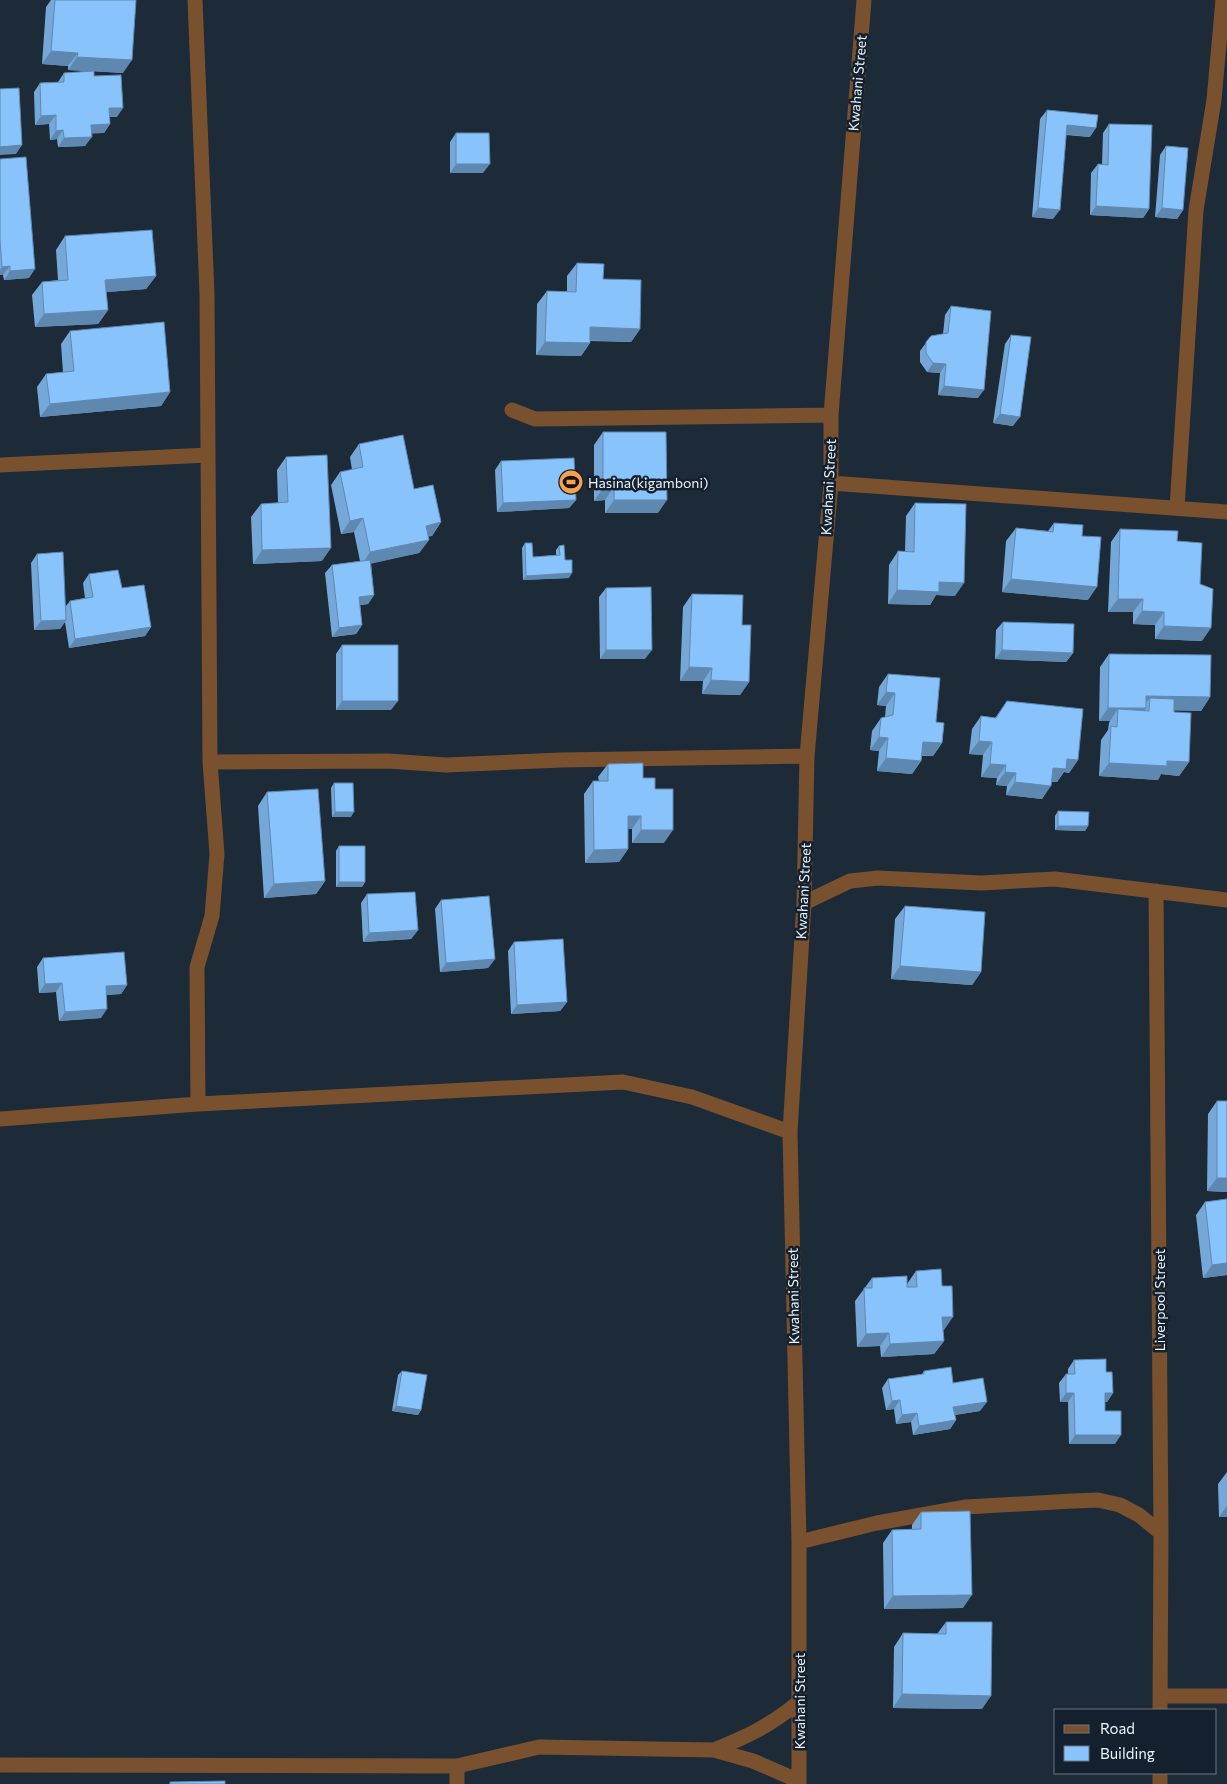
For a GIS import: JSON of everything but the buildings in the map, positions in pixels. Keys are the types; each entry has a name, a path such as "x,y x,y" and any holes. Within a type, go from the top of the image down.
{"street":[{"path":"195,0 207,294 210,762 217,854 212,916 197,967 198,1104"},
{"name":"Kwahani Street","path":"799,1782 799,1542 790,1132 804,903 807,756 831,483 831,415 864,0"},
{"path":"1177,508 1196,210 1214,100 1223,0"},
{"path":"512,410 535,419 831,415"},
{"path":"0,465 208,455"},
{"path":"831,483 1227,512"},
{"path":"210,762 388,762 446,765 807,756"},
{"path":"804,903 850,881 878,878 981,883 1055,879 1227,900"},
{"name":"Liverpool Street","path":"1156,891 1161,1533 1160,1703"},
{"path":"0,1118 198,1104 623,1082 692,1097 790,1132"},
{"path":"799,1542 877,1523 966,1507 1098,1500 1120,1505 1139,1516 1161,1533"},
{"path":"1160,1703 1227,1696"},
{"path":"714,1750 753,1734 771,1724 799,1702"},
{"path":"0,1765 457,1766 539,1747 714,1750 753,1761 799,1782"},
{"path":"457,1766 457,1784"}],"place":[{"name":"Hasina(kigamboni)","path":"571,482"}]}
